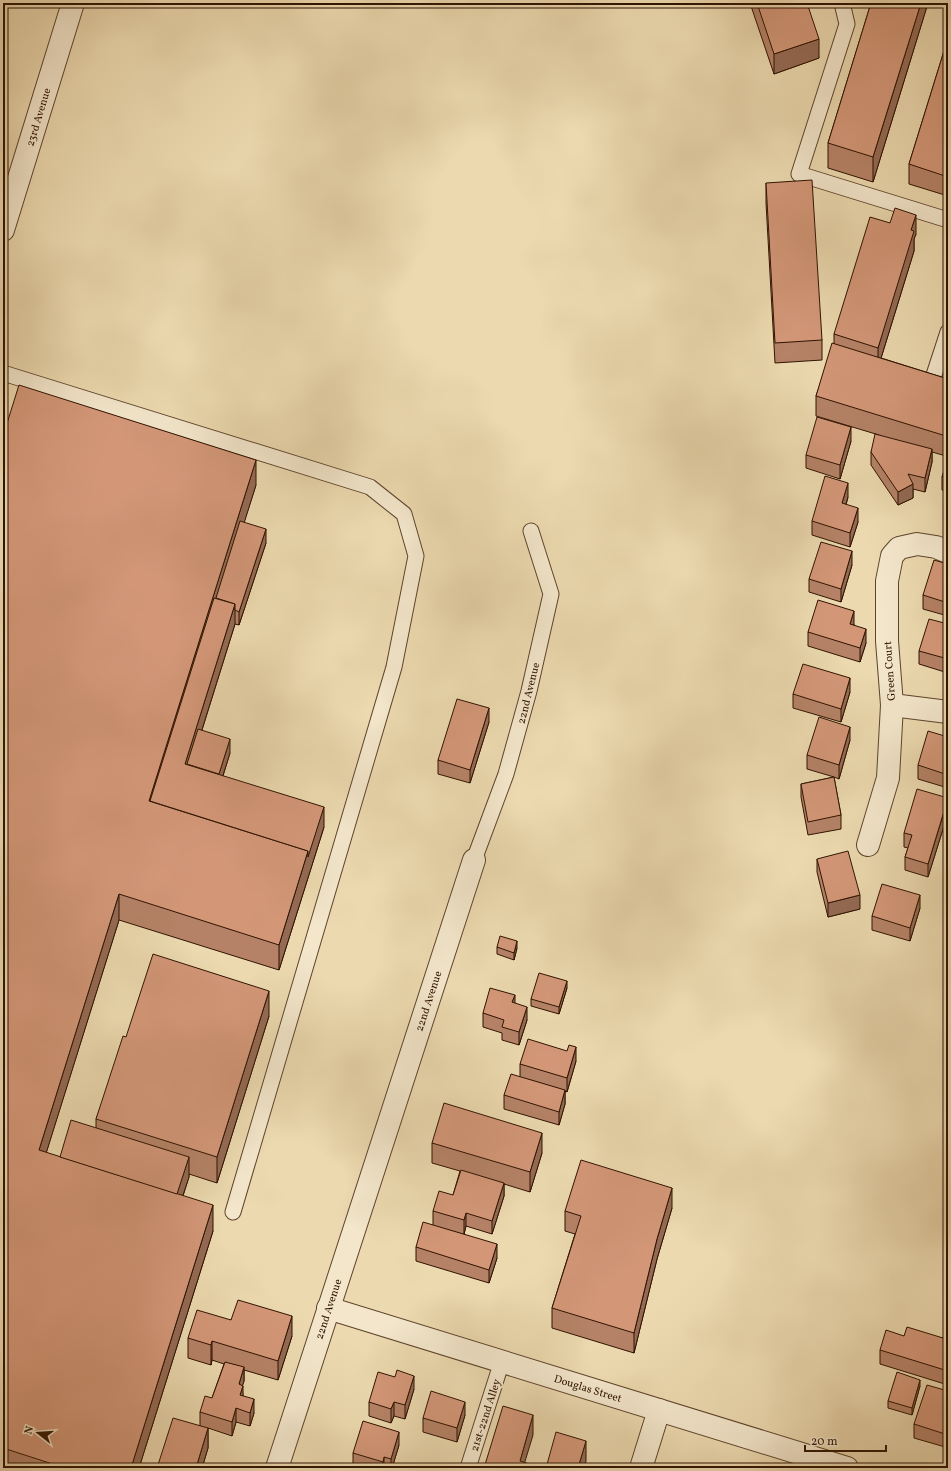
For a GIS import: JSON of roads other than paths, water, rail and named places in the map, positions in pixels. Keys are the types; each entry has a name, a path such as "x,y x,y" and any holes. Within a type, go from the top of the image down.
{"street":[{"name":"23rd Avenue","path":"3,230 7,201 73,3"},
{"name":"Green Court","path":"868,846 888,778 892,705 887,641 887,581 892,556 899,548 917,544 936,547 948,552"},
{"path":"892,705 948,712"},
{"name":"22nd Avenue","path":"277,1468 474,860"},
{"name":"Douglas Street","path":"328,1308 659,1410 837,1467"},
{"path":"641,1468 659,1410"}],"lane":[{"path":"842,3 847,24 799,174 948,220"},
{"path":"933,378 948,332"},
{"path":"3,373 370,487 404,514 416,556 394,667 233,1212"},
{"name":"22nd Avenue","path":"474,860 506,774 529,691 551,594 531,531"},
{"name":"21st-22nd Alley","path":"468,1468 502,1361"}]}
